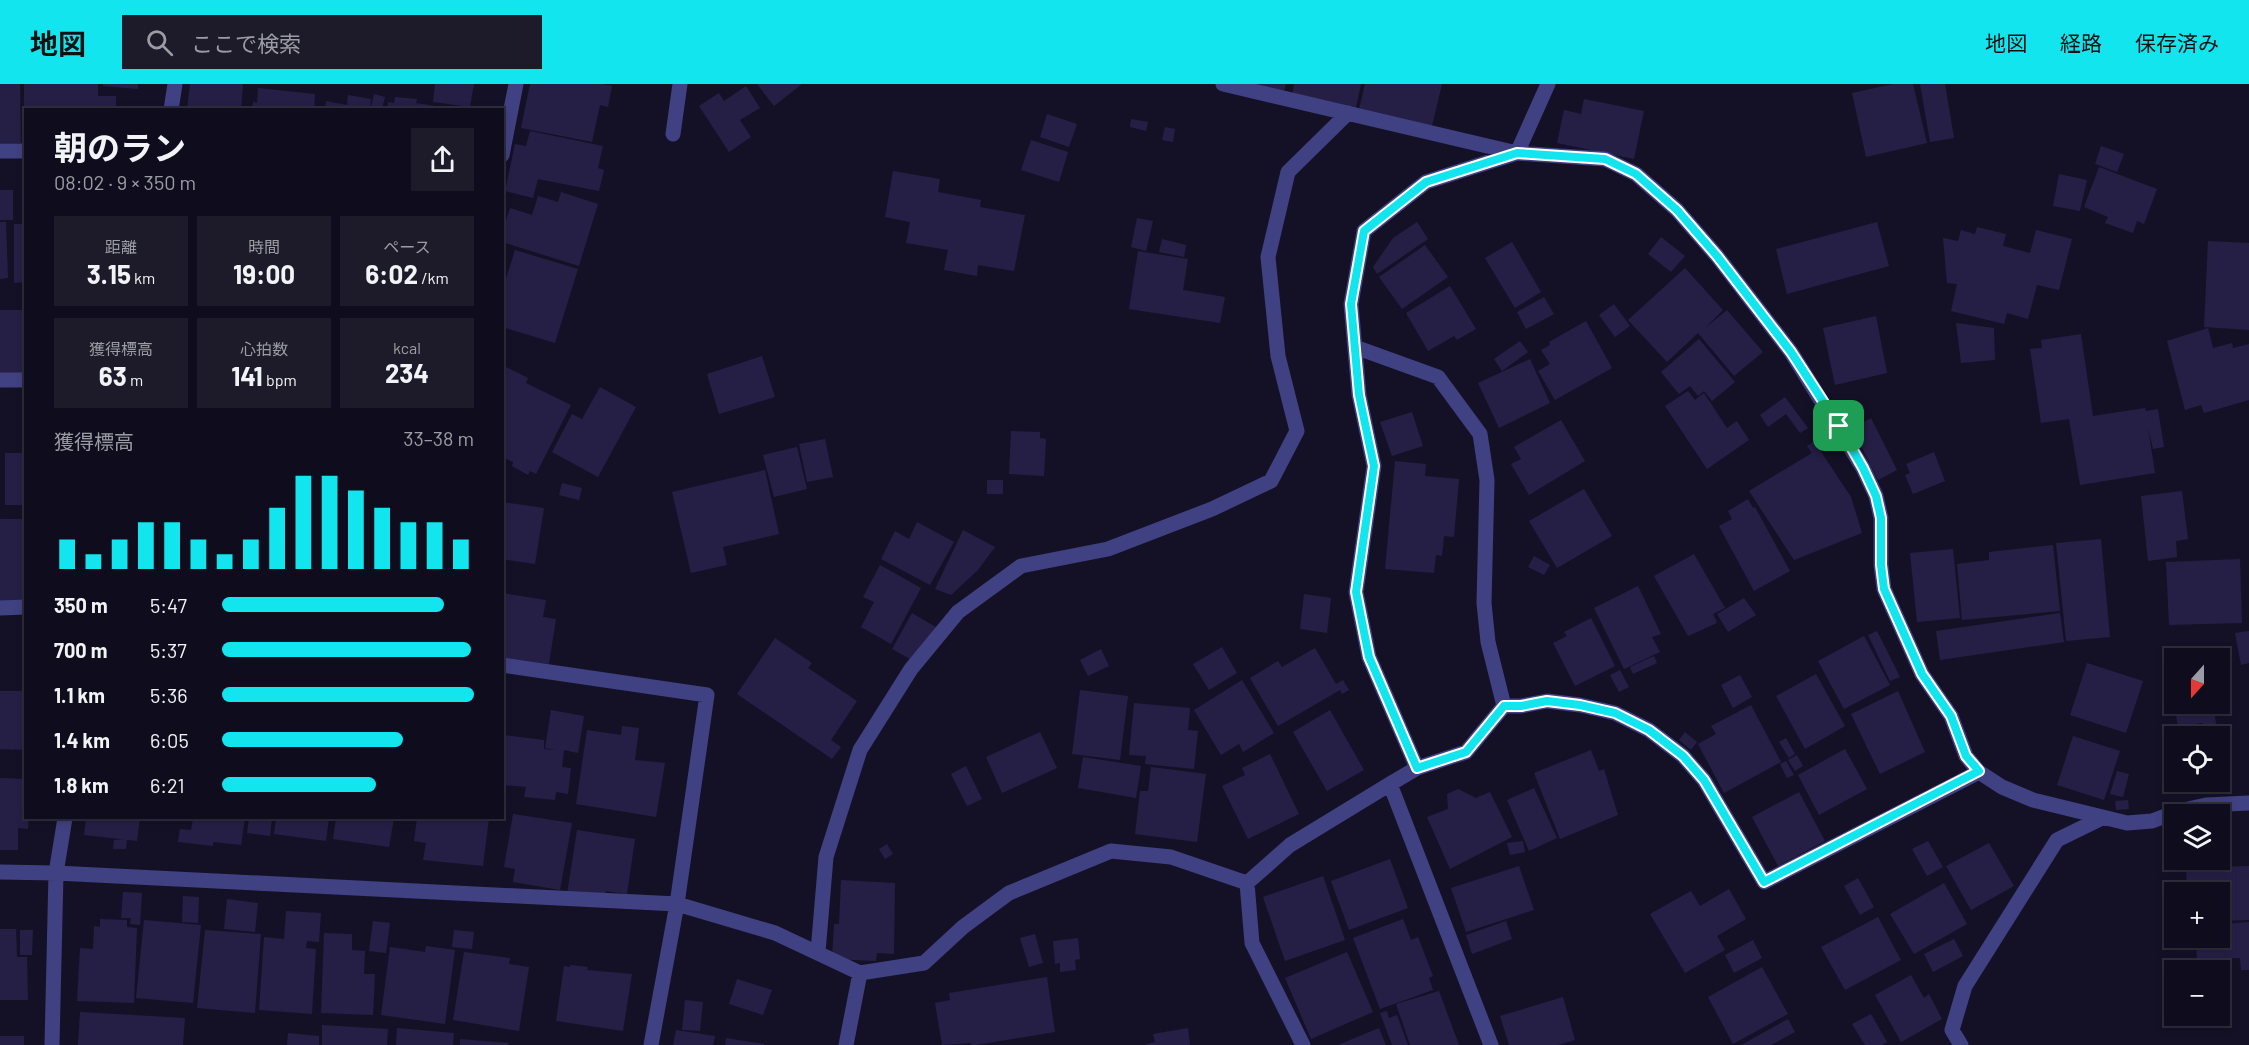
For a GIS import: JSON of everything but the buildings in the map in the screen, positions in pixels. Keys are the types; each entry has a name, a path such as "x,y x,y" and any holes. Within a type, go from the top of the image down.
{"street":[{"path":"171,108 175,84"},
{"path":"504,145 516,84"},
{"path":"673,134 680,84"},
{"path":"1223,84 1517,153 1605,159 1636,174 1677,210 1717,256 1791,352 1839,426 1876,496 1881,518 1881,565 1884,589 1922,674 1951,716 1966,756 1979,771 2002,787 2033,800 2127,823 2152,821 2179,811 2206,805 2249,803"},
{"path":"1417,768 1369,657 1356,592 1374,466 1359,395 1351,304 1364,231 1426,182 1517,153 1548,84"},
{"path":"818,952 826,857 860,750 911,669 958,612 1021,566 1108,549 1212,509 1271,481 1297,431 1278,356 1268,257 1288,172 1348,113"},
{"path":"0,151 24,151"},
{"path":"1355,347 1438,377 1480,434 1487,480 1484,603 1488,642 1504,706"},
{"path":"0,380 24,380"},
{"path":"0,608 24,607"},
{"path":"504,665 707,695 677,903 651,1045"},
{"path":"1504,706 1521,706 1547,701 1580,705 1615,713 1649,730 1683,756 1704,780 1764,882 1979,771"},
{"path":"1247,883 1290,845 1390,784 1417,768 1466,752 1504,706"},
{"path":"1390,784 1491,1045"},
{"path":"1960,1045 1952,1030 1965,986 2057,840 2102,818"},
{"path":"52,1045 56,873 65,819"},
{"path":"0,872 677,903 775,933 860,973 924,963 963,927 1009,892 1111,851 1171,857 1247,883"},
{"path":"1247,883 1252,943 1303,1045"},
{"path":"846,1045 860,973"}],"route":[{"path":"1517,153 1605,159 1636,174 1677,210 1717,256 1791,352 1839,426 1876,496 1881,518 1881,565 1884,589 1897,622 1922,674 1951,716 1966,756 1979,771 1764,882 1704,780 1683,756 1649,730 1615,713 1547,701 1521,706 1504,706 1466,752 1417,768 1369,657 1356,592 1374,466 1359,395 1351,304 1364,231 1426,182 1517,153"}]}
